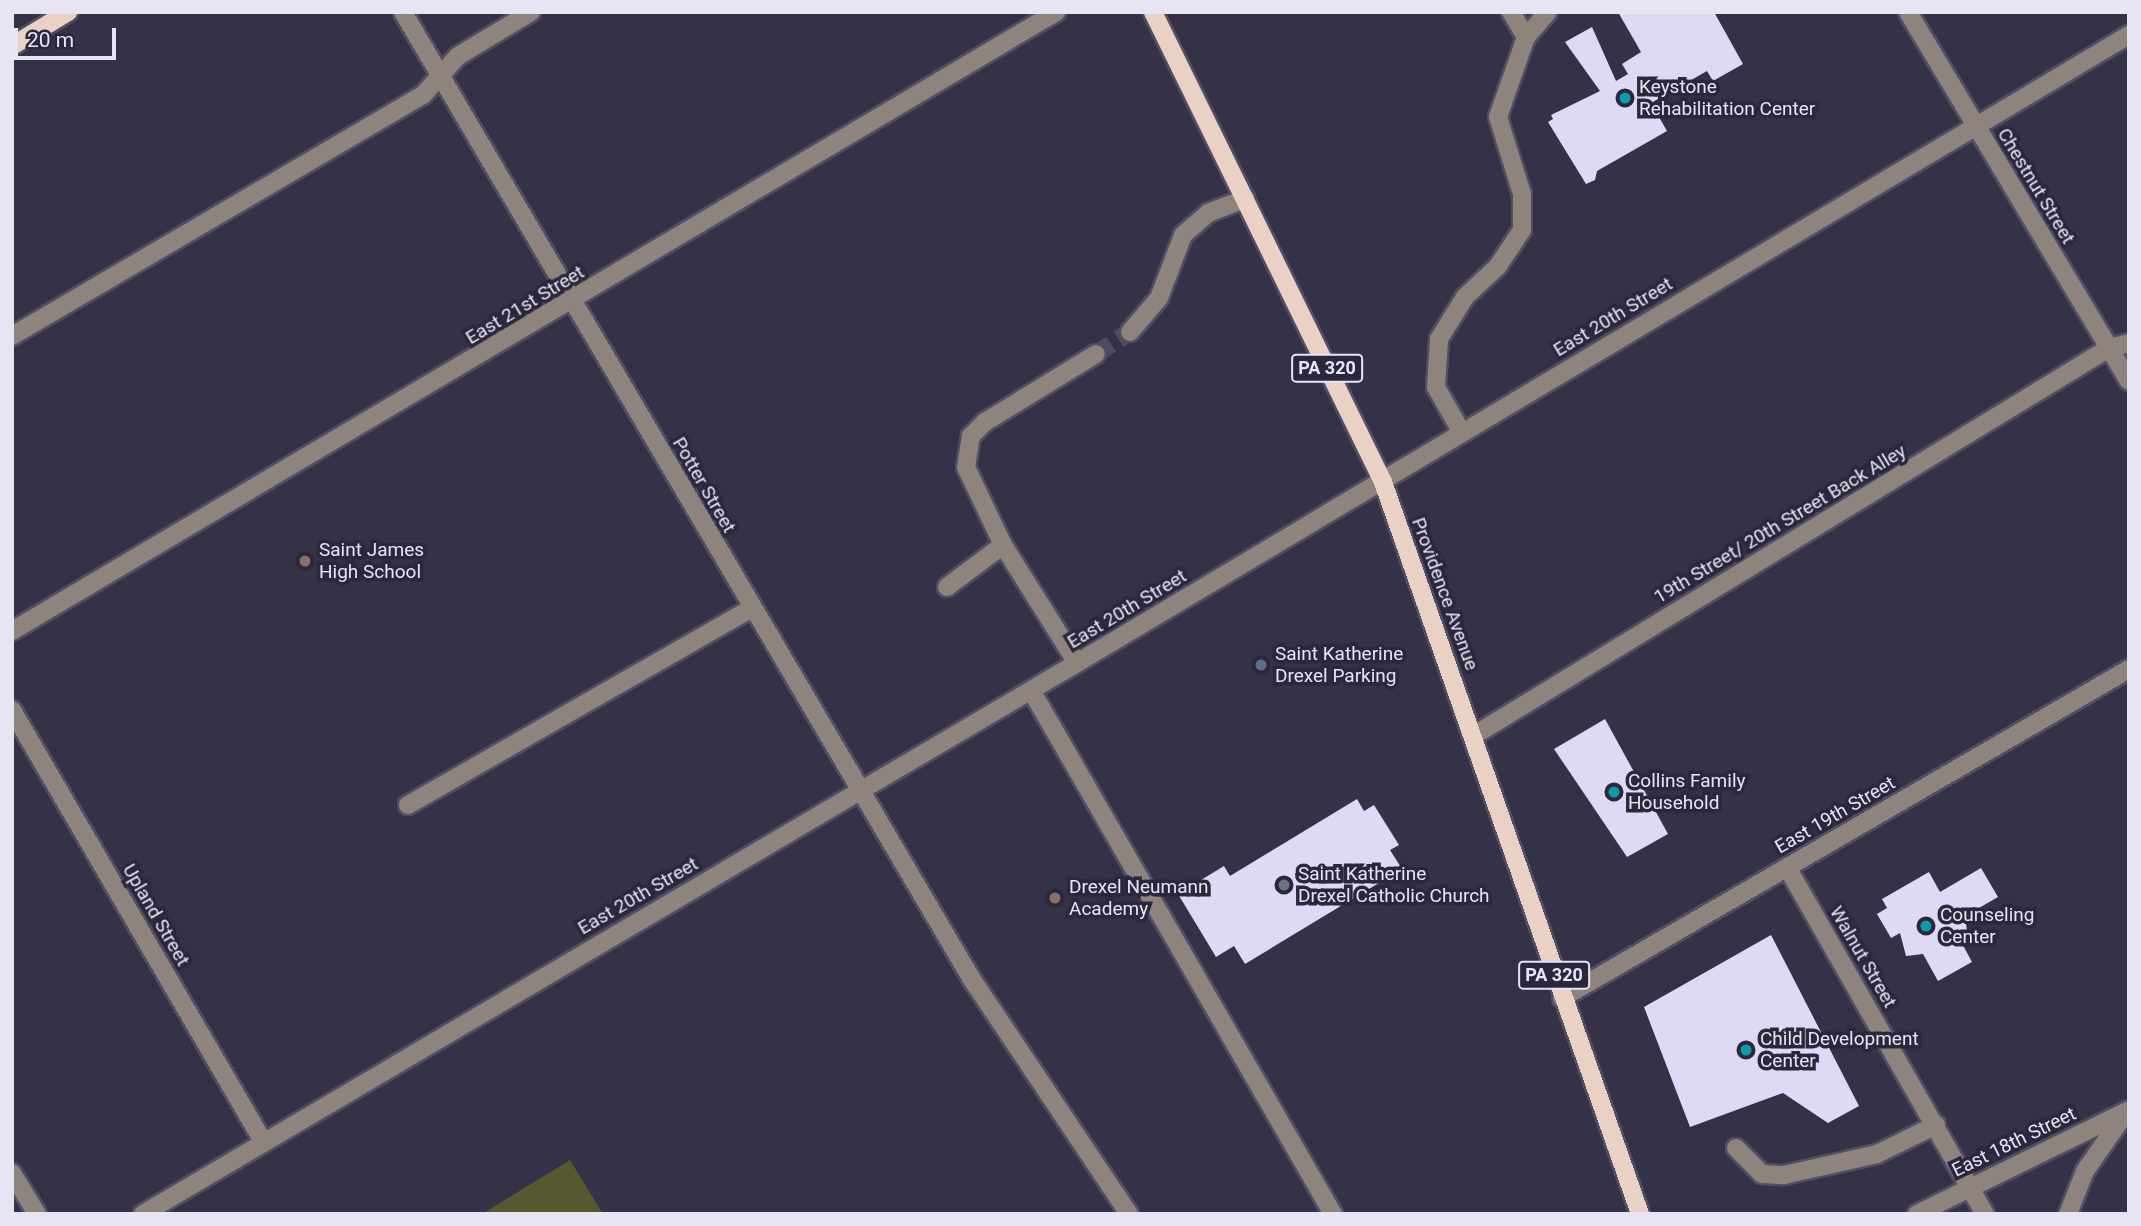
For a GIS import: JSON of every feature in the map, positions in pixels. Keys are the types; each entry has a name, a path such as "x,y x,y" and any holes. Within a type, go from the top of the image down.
{"main road":[{"path":"15,38 68,12"},
{"name":"Providence Avenue","path":"1153,12 1382,482 1640,1214"}],"street":[{"name":"Potter Street","path":"403,12 971,978 1129,1214"},
{"path":"12,336 423,95 458,56 531,12"},
{"name":"East 21st Street","path":"12,631 572,302 1056,12"},
{"path":"1511,12 1527,37"},
{"path":"1462,433 1436,387 1438,339 1465,297 1498,267 1522,230 1522,194 1498,117 1527,37 1548,12"},
{"name":"Chestnut Street","path":"1908,12 2129,381"},
{"name":"East 20th Street","path":"143,1214 1382,482 1975,124 2129,35"},
{"path":"1130,332 1159,298 1183,235 1208,213 1245,199"},
{"name":"19th Street/ 20th Street Back Alley","path":"1473,736 2109,348 2129,343"},
{"path":"1077,663 1003,545 965,467 971,436 985,422 1096,354"},
{"path":"947,587 1003,545"},
{"path":"408,805 752,608"},
{"name":"East 19th Street","path":"1562,998 2129,669"},
{"path":"1031,690 1333,1214"},
{"name":"Upland Street","path":"12,710 263,1141"},
{"name":"Walnut Street","path":"1787,867 1985,1214"},
{"path":"2068,1214 2085,1171 2129,1110"},
{"name":"East 18th Street","path":"1917,1214 2129,1110"},
{"path":"1736,1147 1762,1174 1784,1175 1877,1154 1936,1125"},
{"path":"12,1173 37,1214"}],"green space":[{"path":"570,1160 603,1214 482,1214"}],"building":[{"name":"Keystone Rehabilitation Center","path":"1618,12 1714,12 1743,64 1713,81 1707,71 1651,103 1667,131 1597,171 1595,180 1586,184 1548,122 1553,119 1551,115 1600,91 1565,42 1592,27 1616,81 1628,74 1622,64 1641,52"},
{"name":"Collins Family Household","path":"1605,719 1668,834 1627,857 1554,749"},
{"name":"Saint Katherine Drexel Catholic Church","path":"1357,799 1364,811 1374,805 1399,845 1390,850 1402,869 1245,964 1234,946 1216,957 1178,894 1224,866 1230,876"},
{"name":"Counseling Center","path":"1981,868 1998,897 1965,916 1967,931 1958,936 1972,962 1938,981 1923,954 1906,956 1900,933 1891,938 1877,914 1887,908 1882,899 1929,872 1940,892"},
{"name":"Child Development Center","path":"1771,935 1859,1106 1828,1123 1783,1093 1690,1127 1644,1007"}],"tunnel":[{"path":"1096,354 1130,332"}],"place":[{"name":"Keystone Rehabilitation Center","path":"1625,98"},
{"name":"Saint James High School","path":"305,561"},
{"name":"Saint Katherine Drexel Parking","path":"1261,665"},
{"name":"Collins Family Household","path":"1614,792"},
{"name":"Saint Katherine Drexel Catholic Church","path":"1284,885"},
{"name":"Drexel Neumann Academy","path":"1055,898"},
{"name":"Counseling Center","path":"1926,926"},
{"name":"Child Development Center","path":"1746,1050"}]}
